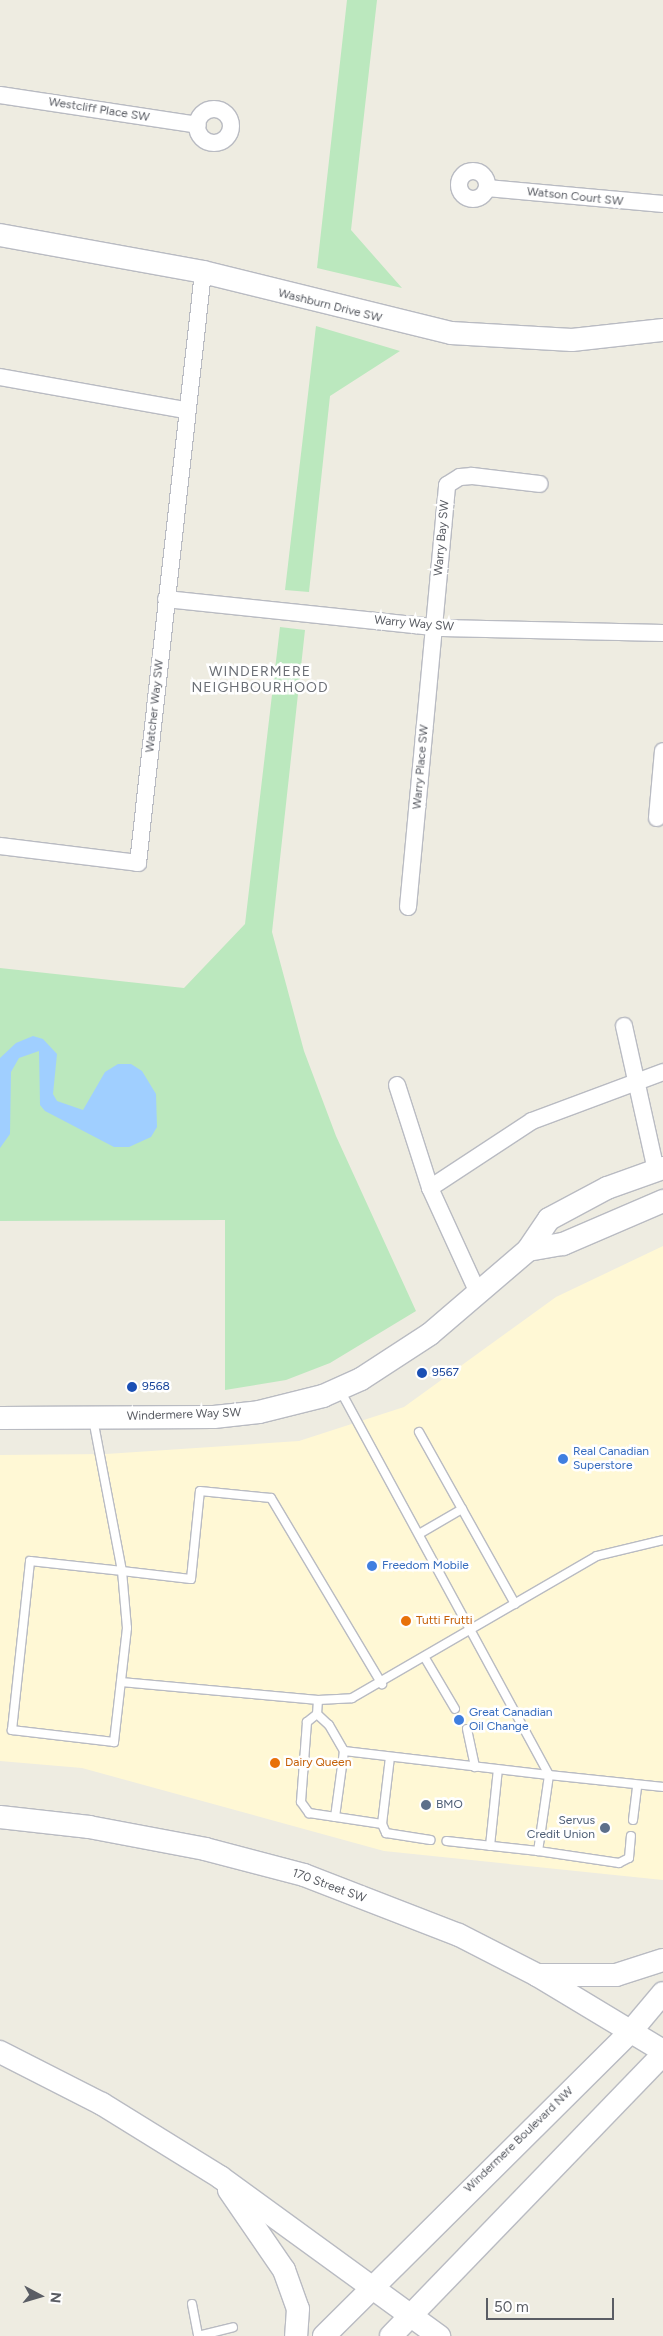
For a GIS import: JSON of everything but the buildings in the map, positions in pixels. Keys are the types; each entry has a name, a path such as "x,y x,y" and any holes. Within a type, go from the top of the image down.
{"main road":[{"name":"Washburn Drive SW","path":"0,235 203,272 451,333 572,340 663,330"},
{"name":"Windermere Way SW","path":"0,1418 259,1412 340,1388 430,1334 528,1250 549,1219 607,1188 660,1169"},
{"path":"528,1250 564,1244 663,1201"},
{"name":"170 Street SW","path":"0,1817 89,1827 196,1847 304,1875 459,1935 537,1974 632,2030 663,2053"},
{"path":"537,1974 616,1974 663,1960"},
{"name":"Windermere Boulevard NW","path":"324,2336 372,2285 632,2030 663,1993"},
{"path":"0,2052 102,2104 220,2177 372,2285 439,2336"},
{"path":"391,2336 410,2314 663,2053"},
{"path":"220,2177 284,2270 298,2309 296,2336"}],"street":[{"name":"Westcliff Place SW","path":"0,95 198,125"},
{"name":"Watson Court SW","path":"487,188 663,204"},
{"name":"Watcher Way SW","path":"0,846 138,863 186,410 203,272"},
{"path":"0,377 186,410"},
{"name":"Warry Bay SW","path":"434,627 447,485 460,477 472,476 540,484"},
{"name":"Warry Way SW","path":"166,599 434,627 663,633"},
{"name":"Warry Place SW","path":"408,907 434,627"},
{"path":"657,818 663,751"},
{"path":"624,1026 633,1080 660,1169"},
{"path":"430,1188 532,1121 633,1080 663,1072"},
{"path":"397,1085 430,1188 478,1293"}],"lane":[{"path":"340,1388 472,1629 549,1775 538,1851"},
{"path":"93,1417 122,1571 127,1628 114,1742 12,1730 30,1562 122,1571 191,1579 200,1491 270,1498 382,1684"},
{"path":"419,1432 515,1604"},
{"path":"419,1534 462,1509"},
{"path":"121,1682 318,1700 352,1698 382,1684 598,1556 663,1540"},
{"path":"425,1658 455,1709"},
{"path":"318,1700 317,1714 344,1752 335,1817"},
{"path":"317,1714 307,1722 301,1802 309,1813 382,1824"},
{"path":"467,1729 475,1767"},
{"path":"344,1752 663,1787"},
{"path":"390,1757 382,1824 386,1833 430,1840"},
{"path":"490,1846 498,1769"},
{"path":"633,1820 637,1785"},
{"path":"447,1841 538,1851 619,1863 628,1858 631,1836"},
{"path":"192,2304 198,2335 232,2328"}],"shaded area":[{"path":"663,1246 663,1880 384,1851 82,1768 0,1761 0,1455 106,1454 299,1441 404,1407 556,1297"}],"green space":[{"path":"347,0 377,0 351,230 402,288 317,268"},
{"path":"316,326 400,351 330,396 309,592 285,590"},
{"path":"280,627 305,630 272,932 304,1051 336,1136 416,1311 330,1363 286,1380 225,1390 225,1220 0,1221 0,968 184,988 245,924"}],"water":[{"path":"33,1036 43,1039 57,1054 53,1094 57,1101 83,1110 105,1072 118,1064 131,1064 142,1071 156,1094 157,1127 151,1137 129,1147 114,1147 45,1111 40,1105 39,1051 19,1058 11,1072 10,1134 0,1148 0,1058 16,1043"}],"place":[{"name":"9567","path":"422,1373"},
{"name":"9568","path":"132,1387"},
{"name":"Real Canadian Superstore","path":"563,1459"},
{"name":"Freedom Mobile","path":"372,1566"},
{"name":"Tutti Frutti","path":"406,1621"},
{"name":"Great Canadian Oil Change","path":"459,1720"},
{"name":"Dairy Queen","path":"275,1763"},
{"name":"BMO","path":"426,1805"},
{"name":"Servus Credit Union","path":"605,1828"}],"district":[{"name":"WINDERMERE NEIGHBOURHOOD","path":"260,680"}]}
